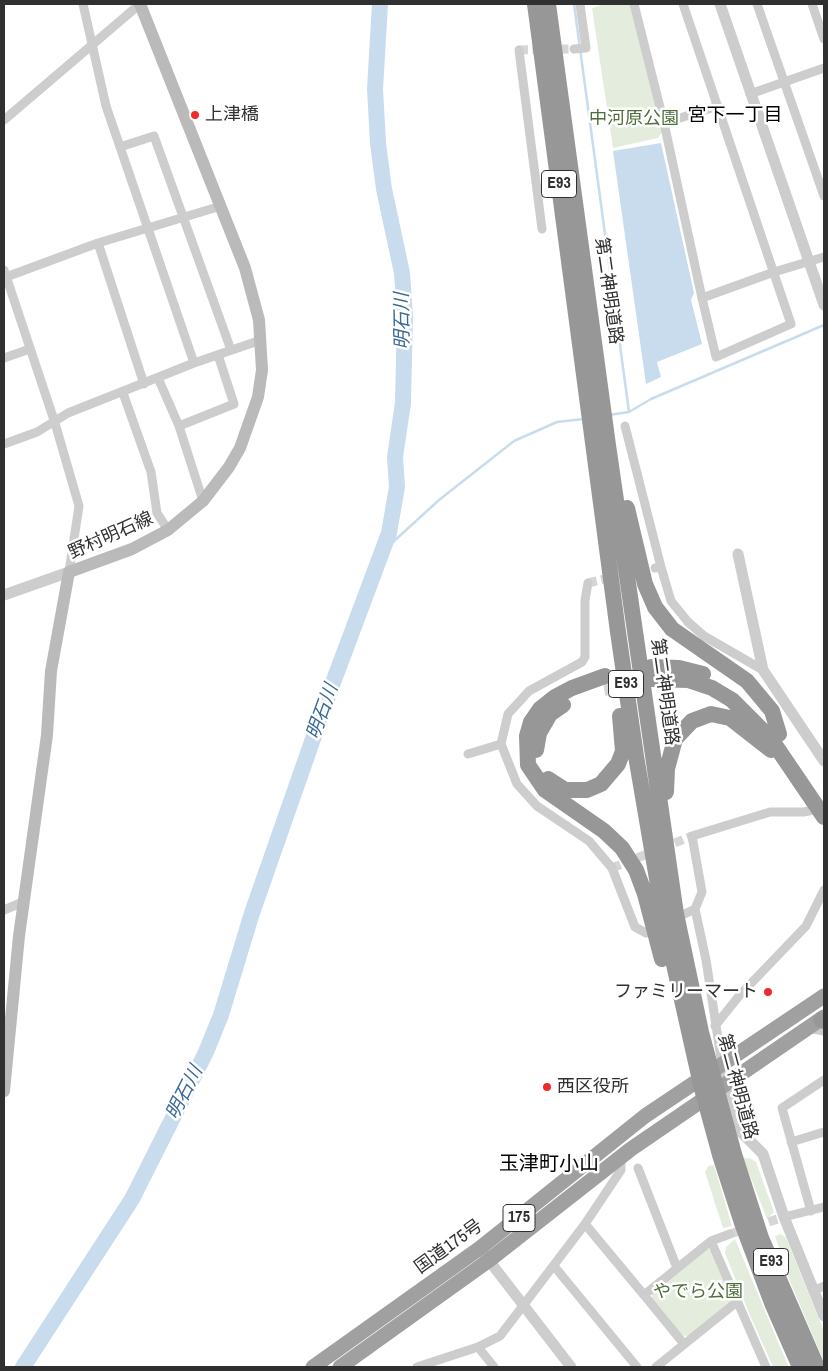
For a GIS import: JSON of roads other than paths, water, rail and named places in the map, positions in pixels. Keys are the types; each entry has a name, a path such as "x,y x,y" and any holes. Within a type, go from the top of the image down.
{"highway":[{"name":"第二神明道路","path":"535,4 662,816 664,920 701,1032 742,1223 772,1303 800,1367"},
{"name":"第二神明道路","path":"548,4 591,362 600,382 618,632 636,756 664,920 674,1006 702,1089 727,1154 817,1367"},
{"path":"605,445 645,584 655,607 672,629 747,681 772,711 779,734 807,782 824,817"},
{"path":"618,632 614,661 623,751 618,764 601,784 587,790 565,790 546,777 538,764 535,752 539,733 550,714 604,682 564,692 540,709 531,722 527,736 528,765 544,790 604,831 622,848 636,870 645,894 664,920"},
{"path":"779,734 736,690 706,674 679,668 651,673 688,680 712,688 732,700 771,738 785,760"},
{"path":"662,816 666,800 667,769 675,739 692,721 711,714 730,718 785,760 824,798"},
{"name":"国道175号","path":"313,1367 484,1255 645,1116 824,996"},
{"name":"国道175号","path":"340,1367 484,1255 621,1157 727,1083 820,1024"}],"main road":[{"name":"野村明石線","path":"4,1091 19,936 47,735 51,672 70,572 132,549 168,530 203,501 229,468 250,424 258,398 262,370 261,340 254,298 245,268 140,4"}],"street":[{"path":"83,4 106,106 194,363"},
{"path":"4,120 140,4"},
{"path":"574,49 586,48 580,4"},
{"path":"634,4 664,123 716,357 791,324 683,4"},
{"path":"720,4 824,305"},
{"path":"758,4 824,196"},
{"path":"812,4 824,39"},
{"path":"519,50 542,229"},
{"path":"750,94 824,68"},
{"path":"664,123 718,106"},
{"path":"120,147 154,136 231,350"},
{"path":"4,595 70,572 78,506 55,423 5,274 98,243 221,206"},
{"path":"98,243 144,384"},
{"path":"702,298 774,272 824,257"},
{"path":"4,444 37,432 55,423 68,413 123,393 194,363 261,340"},
{"path":"4,358 30,349"},
{"path":"179,426 234,404 218,355"},
{"path":"158,378 179,426 203,501"},
{"path":"123,393 151,472 157,513 168,530"},
{"path":"625,426 658,568 671,601 688,622 704,636 763,670"},
{"path":"738,554 763,670 824,761"},
{"path":"588,583 585,600 585,657 582,662 529,691 508,714 501,744 517,784 537,806 589,841 612,868 635,927 646,933 695,909"},
{"path":"468,754 501,744"},
{"path":"824,807 804,812 770,812 692,836 702,892 695,909 706,960 714,1026 739,1130 763,1154 784,1217 824,1316"},
{"path":"714,1026 739,996 806,926 824,890"},
{"path":"4,910 25,901"},
{"path":"811,1211 782,1108 824,1080"},
{"path":"791,1142 824,1132"},
{"path":"420,1367 478,1347 500,1336 585,1224 621,1170 621,1157"},
{"path":"638,1168 677,1268"},
{"path":"784,1217 824,1207"},
{"path":"585,1224 684,1344"},
{"path":"644,1295 711,1241 730,1234"},
{"path":"711,1241 766,1367"},
{"path":"484,1255 571,1367"},
{"path":"554,1266 637,1367"},
{"path":"813,1291 824,1286"},
{"path":"656,1367 738,1302"},
{"path":"478,1347 494,1367"}],"water":[{"path":"661,143 694,293 691,300 702,344 657,362 661,377 646,384 613,151"}],"waterway":[{"name":"明石川","path":"23,1367 132,1199 206,1052 221,1015 252,913 328,696 389,533 397,487 395,457 403,403 405,316 402,273 384,189 378,143 375,89 380,4"},
{"path":"574,4 629,412"},
{"path":"609,415 629,412 651,399 824,325"},
{"path":"382,552 439,500 514,441 557,422 584,419"}],"tunnel":[{"path":"519,50 574,49"},
{"path":"588,583 613,577"},
{"path":"604,688 637,682"},
{"path":"612,868 692,836"},
{"path":"730,1234 784,1217"}],"place":[{"name":"上津橋","path":"195,115"},
{"name":"ファミリーマート","path":"768,992"},
{"name":"西区役所","path":"547,1087"}],"district":[{"name":"宮下一丁目","path":"735,116"},
{"name":"玉津町小山","path":"549,1165"}],"park label":[{"name":"中河原公園","path":"634,119"},
{"name":"やでら公園","path":"698,1292"}]}
